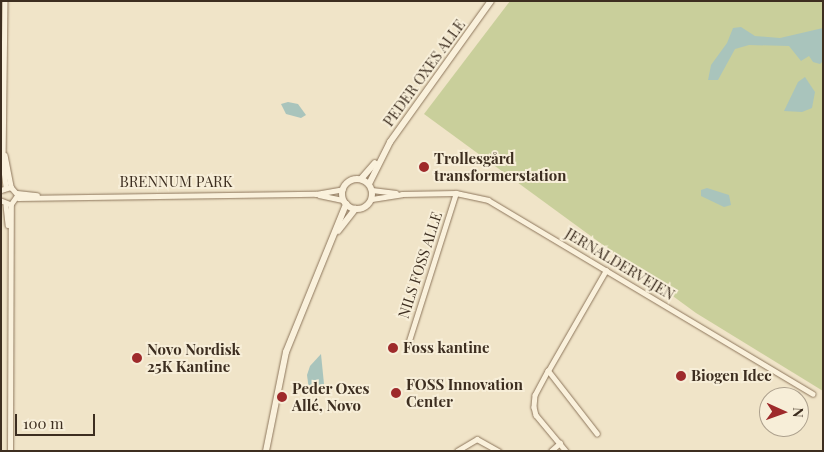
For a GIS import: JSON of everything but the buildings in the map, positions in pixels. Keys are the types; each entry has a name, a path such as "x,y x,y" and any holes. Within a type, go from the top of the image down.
{"street":[{"path":"5,1 4,149 6,188 17,195 9,205 10,451"},
{"path":"469,32 486,1"},
{"name":"PEDER OXES ALLE","path":"361,179 378,160 491,1"},
{"name":"PEDER OXES ALLE","path":"370,187 378,160"},
{"path":"266,451 286,352 299,314 334,236 345,202 343,189 350,180 361,179 370,187 372,198 365,207 355,209 334,236"},
{"name":"JERNALDERVEJEN","path":"370,187 402,194"},
{"name":"BRENNUM PARK","path":"17,195 316,194 343,189"},
{"name":"JERNALDERVEJEN","path":"372,198 402,194 456,193 488,200 812,394"},
{"name":"NILS FOSS ALLE","path":"408,344 456,193"},
{"name":"BRENNUM PARK","path":"316,194 345,202"},
{"path":"1,201 9,205"},
{"path":"345,202 355,209"},
{"path":"566,451 536,415 534,407 535,394 606,270"},
{"path":"548,371 597,434"},
{"path":"457,450 477,439 499,451"},
{"path":"551,451 560,443"}],"green space":[{"path":"510,1 823,1 823,391 696,313 424,114"}],"water":[{"path":"741,27 755,36 780,38 823,28 823,61 820,64 813,62 809,56 801,61 789,46 749,45 735,49 718,80 708,80 711,65 727,43 733,28"},
{"path":"805,77 815,92 812,108 802,112 784,111 798,82"},
{"path":"288,102 298,104 306,115 301,118 286,114 281,104"},
{"path":"707,188 729,195 731,205 724,207 701,196 701,190"},
{"path":"321,354 324,384 313,394 309,390 307,375 310,366"}],"place":[{"name":"Trollesgård transformerstation","path":"424,167"},
{"name":"Foss kantine","path":"393,348"},
{"name":"Novo Nordisk 25K Kantine","path":"137,358"},
{"name":"Biogen Idec","path":"681,376"},
{"name":"FOSS Innovation Center","path":"396,393"},
{"name":"Peder Oxes Allé, Novo","path":"282,397"}]}
